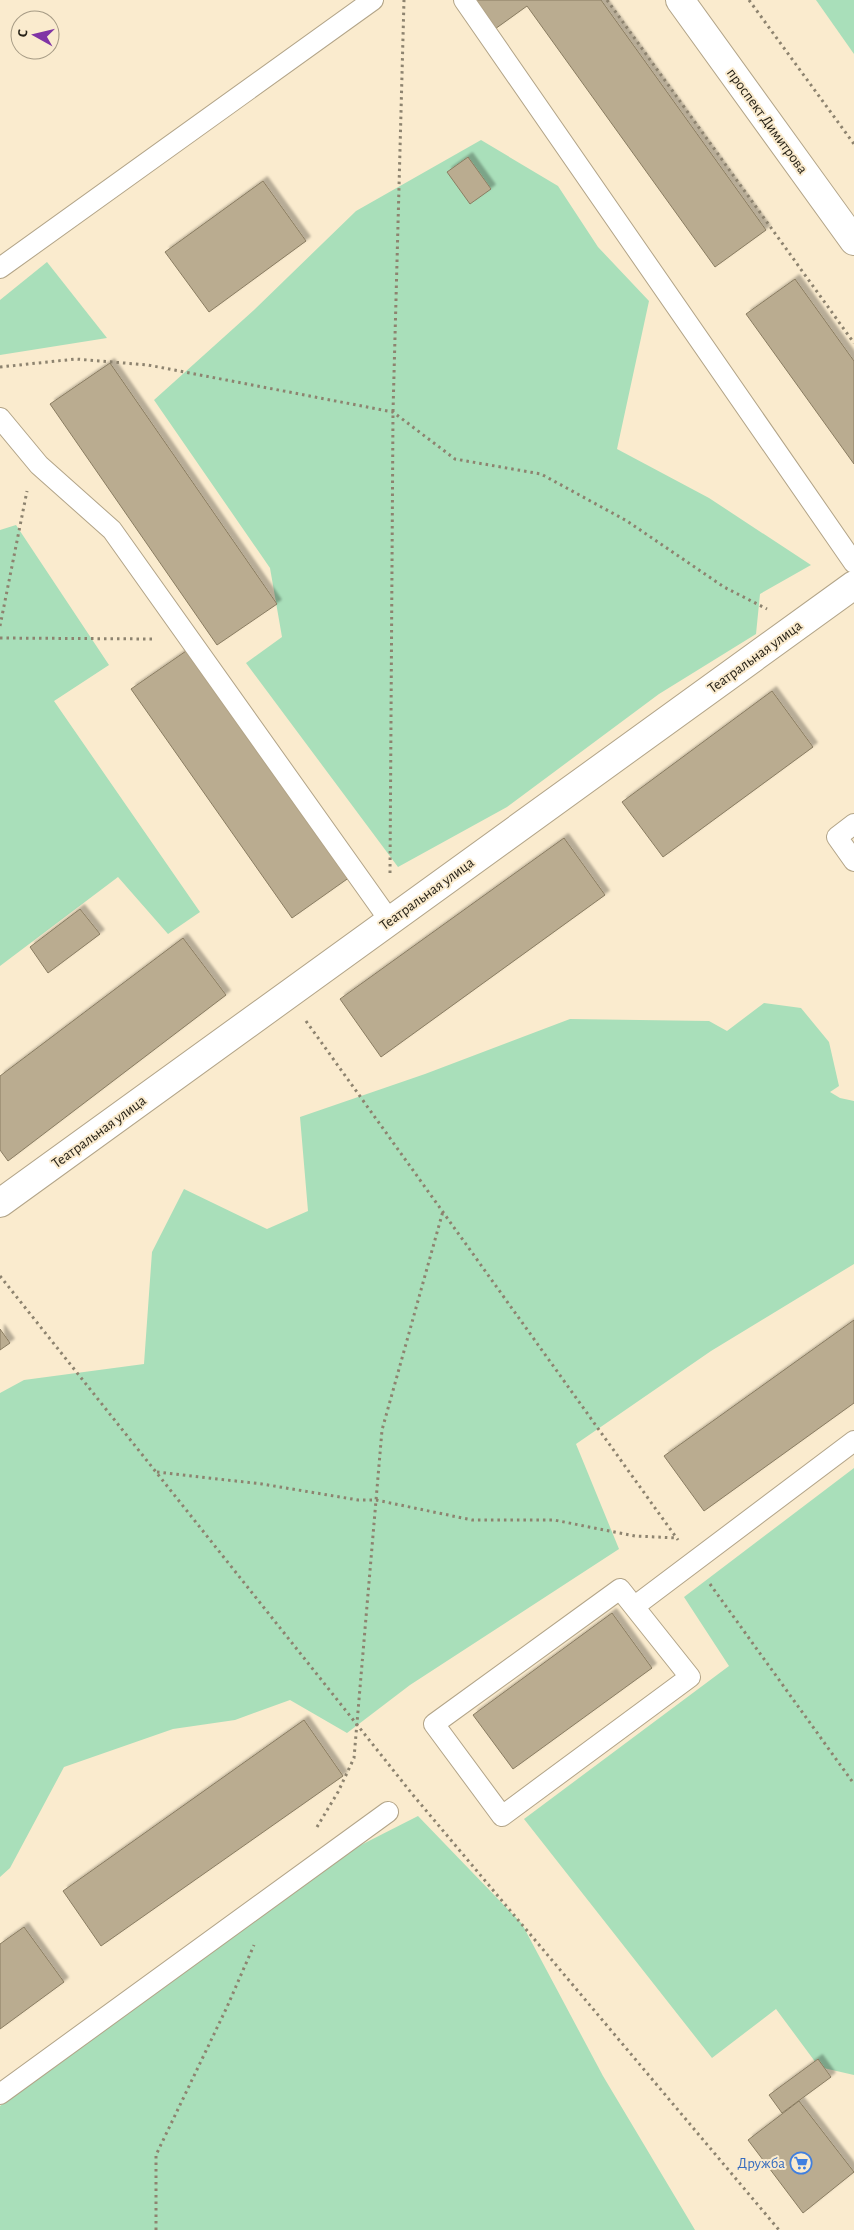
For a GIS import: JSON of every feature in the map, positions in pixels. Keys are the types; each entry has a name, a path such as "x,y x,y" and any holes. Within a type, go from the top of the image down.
{"street":[{"name":"проспект Димитрова","path":"680,0 854,241"},
{"name":"Театральная улица","path":"0,1203 854,585"}],"lane":[{"path":"0,268 373,0"},
{"path":"464,0 854,563"},
{"path":"0,418 34,458 112,530 390,921"},
{"path":"854,824 837,837 854,861"},
{"path":"635,1606 854,1441"},
{"path":"620,1589 635,1606 690,1677 502,1816 434,1724 620,1589"},
{"path":"0,2094 388,1812"}],"path":[{"path":"390,921 393,412 404,0"},
{"path":"607,0 854,343"},
{"path":"749,0 854,144"},
{"path":"0,367 76,360 148,365 393,412 455,459 541,474 627,521 724,587 798,625"},
{"path":"0,626 34,458"},
{"path":"0,638 191,640"},
{"path":"288,995 854,1784"},
{"path":"313,1834 338,1792 354,1758 382,1430 442,1211"},
{"path":"0,1276 413,1794 779,2230"},
{"path":"156,1472 262,1484 358,1500 376,1500 472,1520 554,1520 635,1536 677,1538"},
{"path":"156,2230 156,2155 227,2007 257,1937"}],"green space":[{"path":"816,0 854,0 854,54"},
{"path":"481,140 558,186 598,247 649,301 617,449 709,498 811,565 760,594 756,634 659,694 507,807 398,867 246,663 282,637 270,568 154,400 254,310 356,211"},
{"path":"47,262 107,338 0,355 0,300"},
{"path":"16,525 109,665 54,701 200,912 168,934 118,877 0,966 0,530"},
{"path":"764,1003 801,1008 829,1042 839,1086 830,1092 840,1098 854,1101 854,1264 711,1351 576,1444 619,1549 410,1685 347,1733 290,1700 235,1720 173,1729 64,1767 10,1868 0,1877 0,1393 24,1380 144,1364 152,1252 184,1189 267,1229 308,1211 300,1117 425,1074 570,1019 709,1021 727,1031"},
{"path":"854,1468 854,2075 819,2067 776,2009 712,2058 524,1819 729,1666 684,1597"},
{"path":"418,1816 522,1924 603,2076 695,2230 0,2230 0,2106 300,1876"}],"building":[{"path":"475,0 601,0 766,230 715,267 527,6 495,29"},
{"path":"468,157 491,189 470,204 447,172"},
{"path":"263,181 306,241 209,312 165,252"},
{"path":"795,279 854,361 854,464 746,314"},
{"path":"110,363 277,604 217,645 50,404"},
{"path":"189,649 350,877 292,918 131,689"},
{"path":"772,691 813,747 663,857 622,802"},
{"path":"564,838 605,895 381,1057 340,999"},
{"path":"80,909 100,934 48,973 30,947"},
{"path":"183,938 226,995 8,1161 0,1150 0,1076"},
{"path":"854,1320 854,1403 704,1511 664,1456"},
{"path":"0,1329 10,1343 0,1350"},
{"path":"612,1613 652,1668 513,1769 473,1715"},
{"path":"304,1720 343,1776 101,1946 63,1891"},
{"path":"24,1927 64,1982 0,2029 0,1944"},
{"path":"818,2059 831,2077 782,2113 769,2095"},
{"path":"799,2101 854,2172 803,2213 748,2140"}],"place":[{"name":"Дружба","path":"801,2163"}]}
